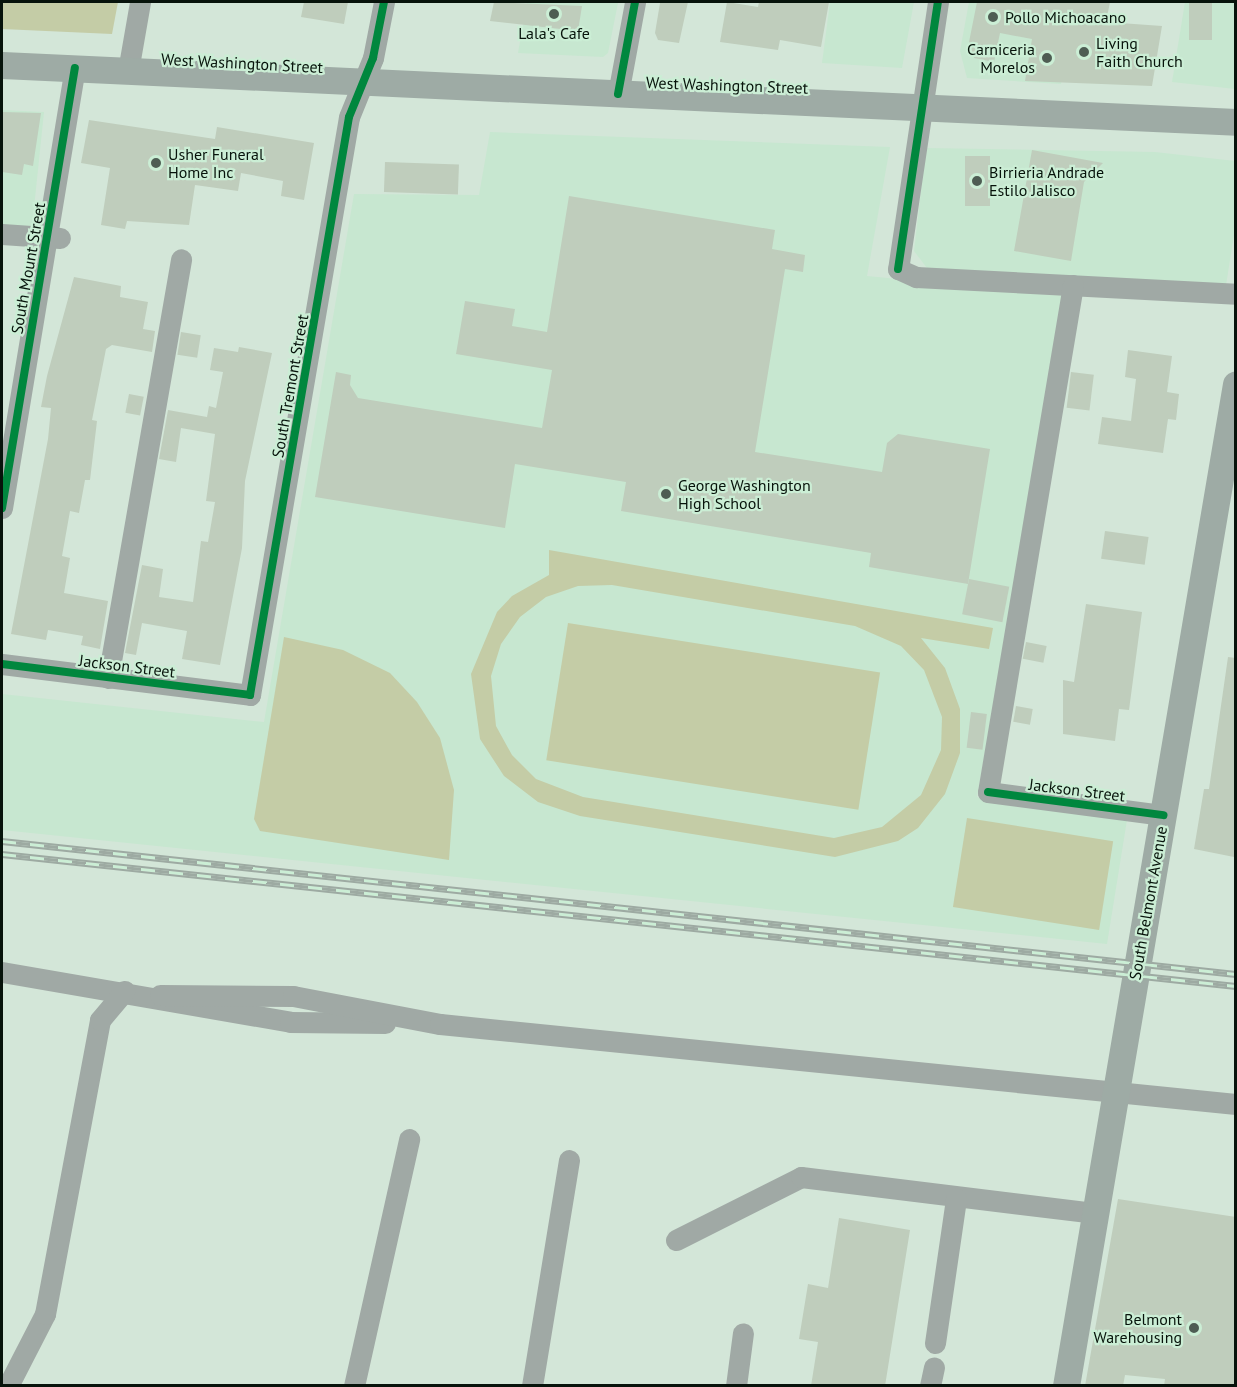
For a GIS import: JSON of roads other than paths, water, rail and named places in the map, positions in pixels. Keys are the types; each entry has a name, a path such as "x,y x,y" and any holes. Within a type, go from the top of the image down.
{"main road":[{"name":"West Washington Street","path":"2,65 1236,122"},
{"name":"South Belmont Avenue","path":"1066,1386 1236,384"}],"street":[{"path":"128,71 140,2"},
{"name":"South Tremont Street","path":"250,695 349,117 375,51 384,2"},
{"path":"618,94 634,2"},
{"path":"938,2 920,107 898,269 915,277 1236,294"},
{"name":"South Mount Street","path":"2,508 54,237 75,68"},
{"path":"2,234 54,237"},
{"path":"108,678 181,259"},
{"name":"Jackson Street","path":"1073,285 988,792 1163,815"},
{"name":"Jackson Street","path":"2,664 250,695"},
{"path":"2,972 91,988 160,995 293,996 440,1024 1117,1088 1236,1104"},
{"path":"8,1386 45,1314 100,1020 91,988"},
{"path":"100,1020 124,991"},
{"path":"354,1386 409,1139"},
{"path":"532,1386 569,1160"},
{"path":"676,1240 801,1177 956,1199 1096,1213"},
{"path":"935,1343 956,1199"},
{"path":"736,1386 743,1333"}],"railway":[{"path":"2,841 1236,974"},
{"path":"2,854 1236,986"}],"place":[{"name":"Lala's Cafe","path":"554,14"},
{"name":"Pollo Michoacano","path":"993,17"},
{"name":"Living Faith Church","path":"1084,52"},
{"name":"Carniceria Morelos","path":"1047,58"},
{"name":"Usher Funeral Home Inc","path":"156,163"},
{"name":"Birrieria Andrade Estilo Jalisco","path":"977,181"},
{"name":"George Washington High School","path":"666,494"},
{"name":"Belmont Warehousing","path":"1194,1328"}]}
